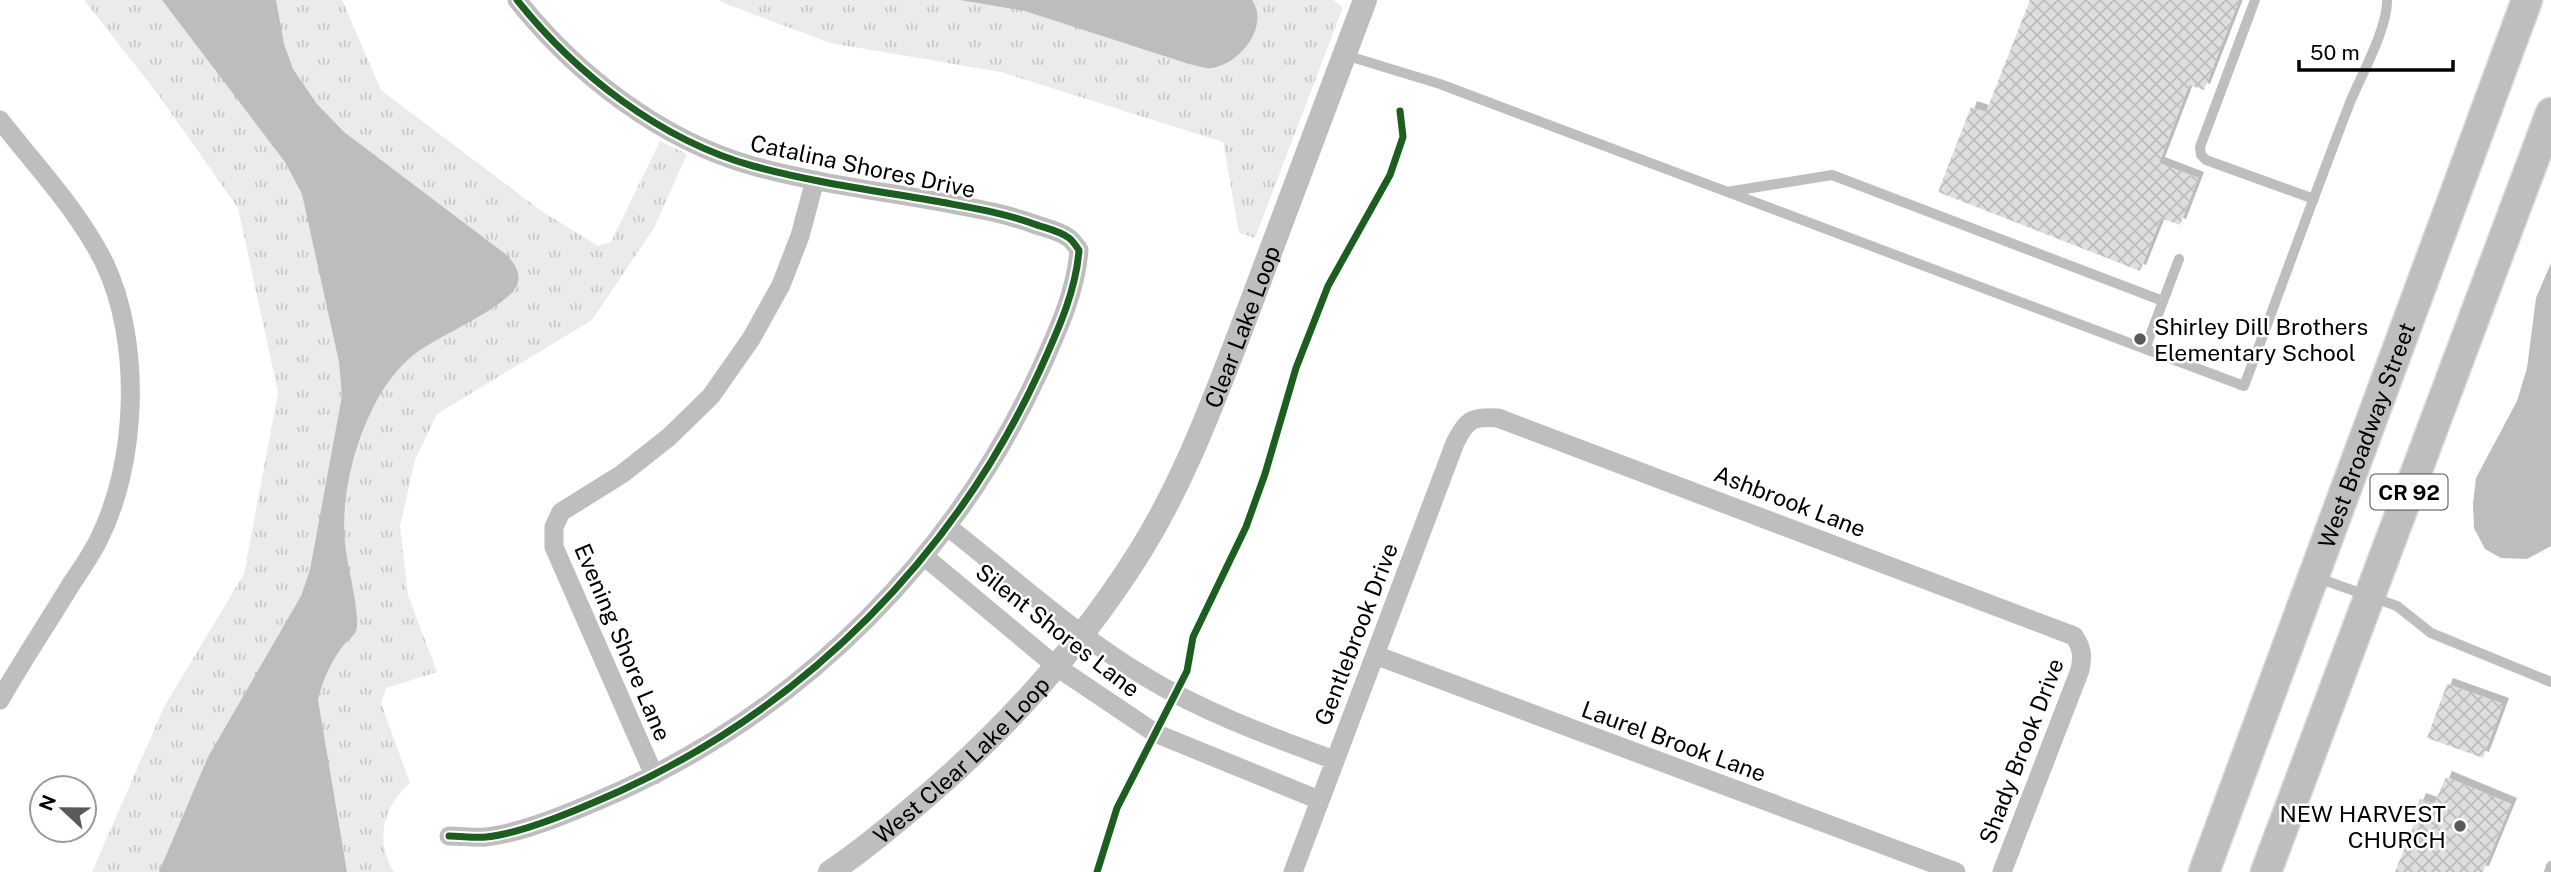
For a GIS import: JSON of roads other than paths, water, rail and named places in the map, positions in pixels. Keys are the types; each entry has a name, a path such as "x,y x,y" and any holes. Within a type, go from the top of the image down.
{"main road":[{"name":"West Broadway Street","path":"2204,872 2527,0"},
{"name":"CR 92","path":"2266,872 2551,113"}],"street":[{"name":"Catalina Shores Drive","path":"517,0 543,32 580,67 626,103 672,131 715,152 752,165 815,180 1009,215 1068,237 1079,250 1077,272 1057,331 1028,396 989,465 948,527"},
{"name":"Clear Lake Loop","path":"1082,634 1135,560 1177,482 1216,394 1365,0"},
{"path":"0,120 82,224 104,263 118,302 125,337 129,414 126,458 114,504 98,542 0,699"},
{"name":"Evening Shore Lane","path":"654,775 554,547 554,527 561,512 622,474 669,437 711,396 751,339 781,285 800,236 815,180"},
{"name":"Ashbrook Lane","path":"1475,419 1498,418 2063,630 2074,636 2081,647"},
{"name":"Gentlebrook Drive","path":"1293,872 1455,443 1463,426 1475,419"},
{"name":"Silent Shores Lane","path":"948,527 1082,634 1144,677 1244,726 1334,761"},
{"path":"449,836 486,837 580,809 654,775 729,731 775,701 831,655 871,617 948,527"},
{"name":"Silent Shores Lane","path":"925,556 1057,667 1155,733 1319,800"},
{"name":"West Clear Lake Loop","path":"830,872 857,855 986,743 1057,667 1082,634"},
{"name":"Shady Brook Drive","path":"2002,872 2080,670 2083,657 2081,647"},
{"name":"Laurel Brook Lane","path":"1375,655 1956,872"}],"lane":[{"path":"2255,0 2200,147 2201,155 2206,160 2314,199"},
{"path":"1345,55 1440,84 2244,386 2387,4"},
{"path":"1727,192 1832,175 2163,301"},
{"path":"2146,349 2179,259"},
{"path":"2315,576 2397,606 2431,633 2551,682"},
{"path":"2549,872 2551,866"}],"place":[{"name":"Shirley Dill Brothers Elementary School","path":"2140,339"},
{"name":"NEW HARVEST CHURCH","path":"2460,826"}]}
